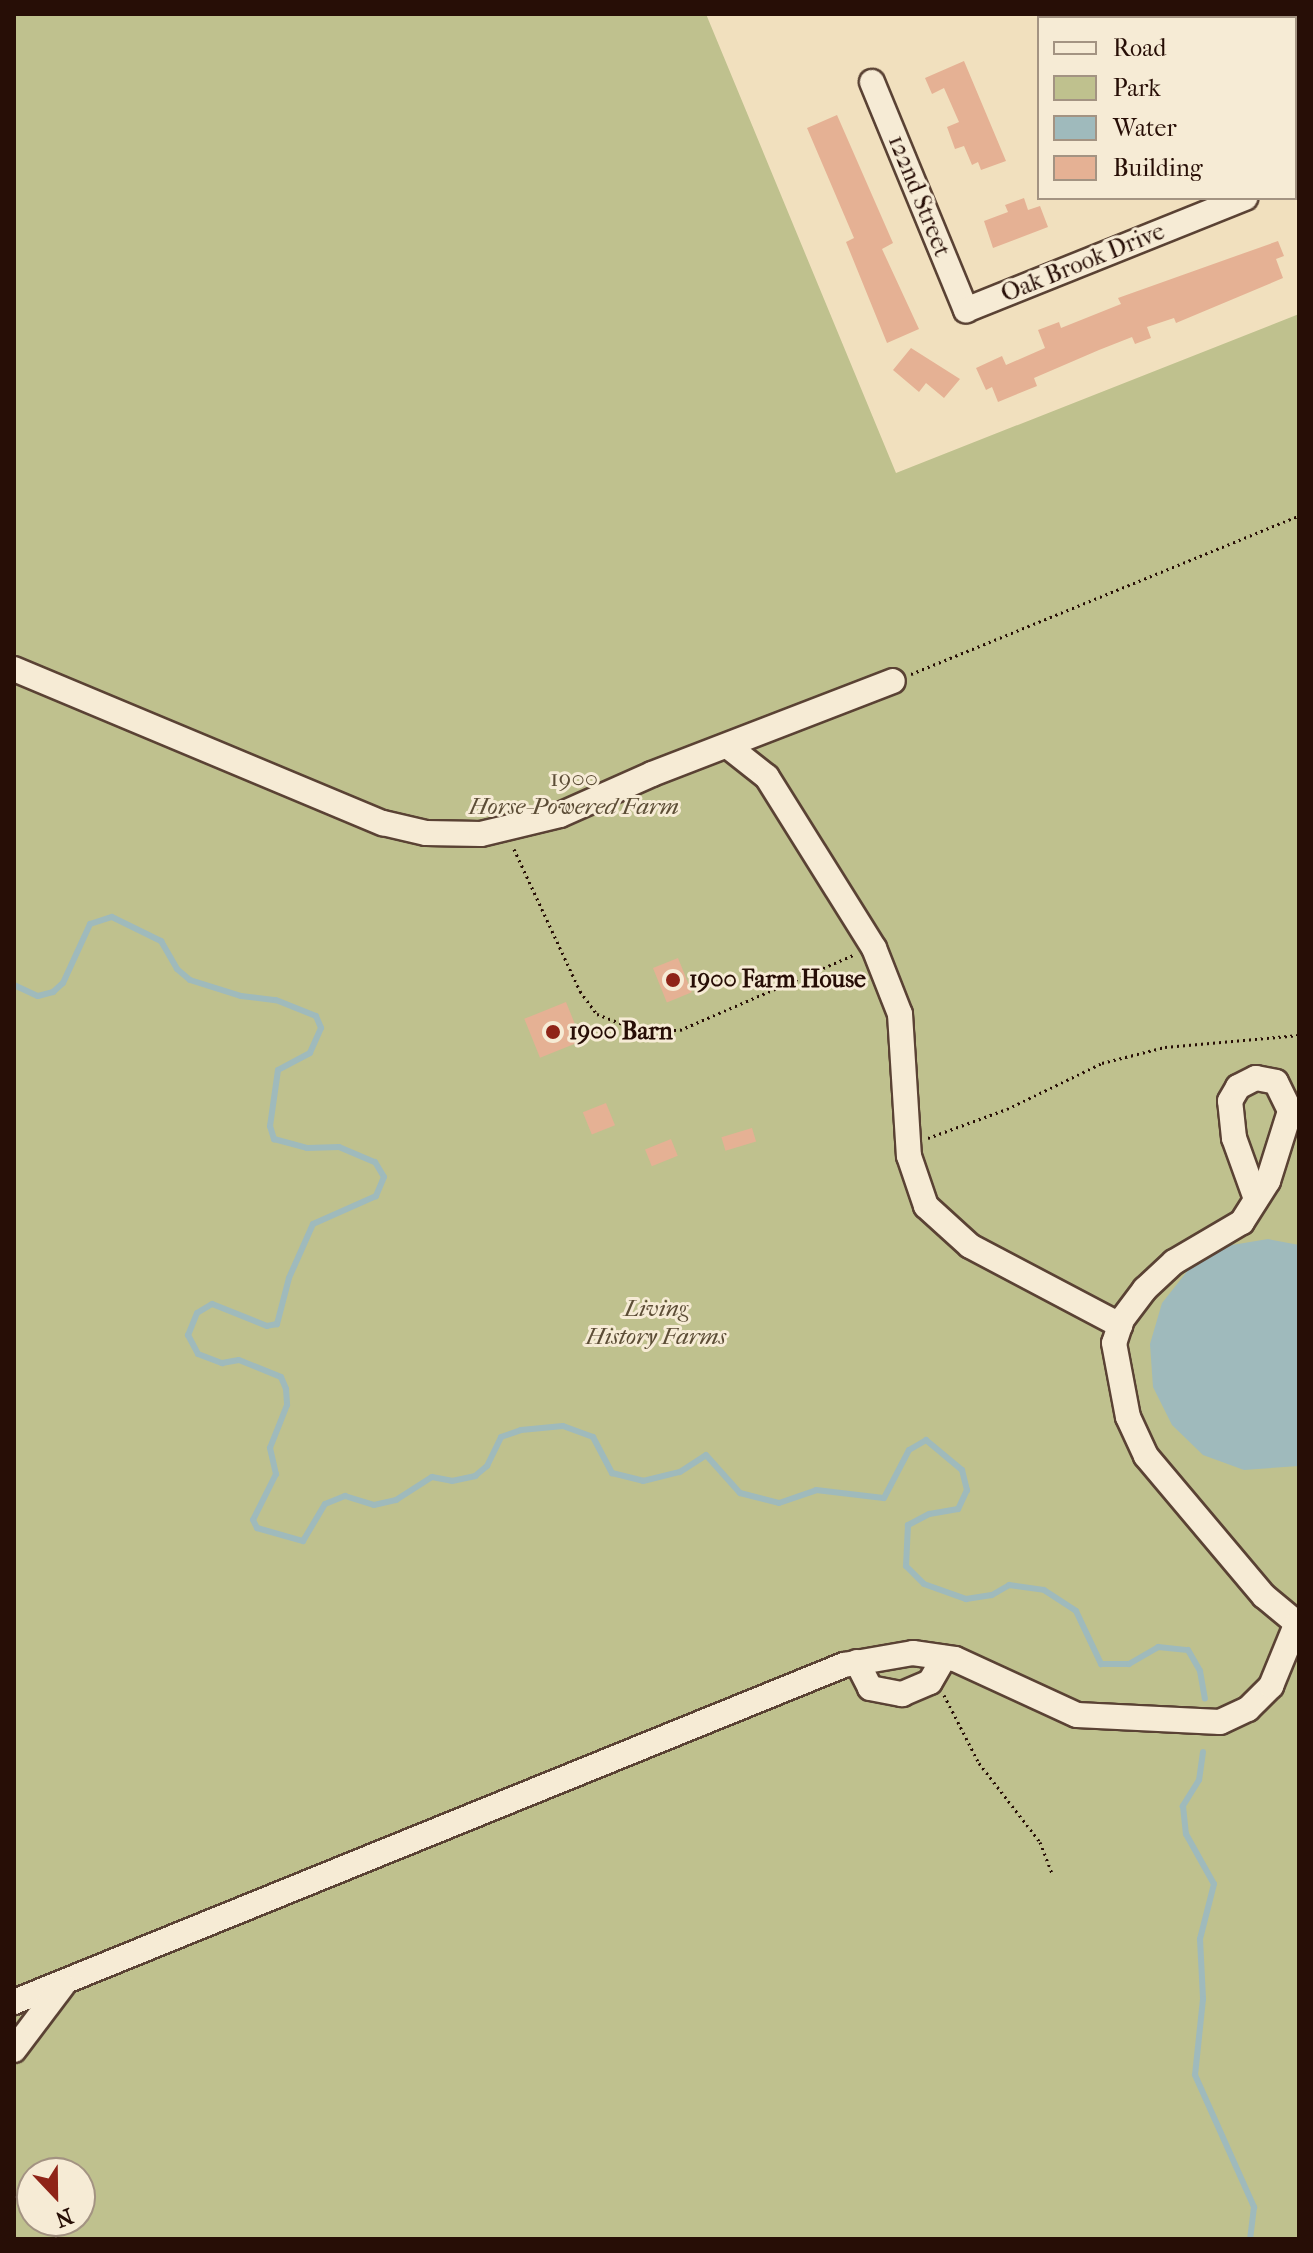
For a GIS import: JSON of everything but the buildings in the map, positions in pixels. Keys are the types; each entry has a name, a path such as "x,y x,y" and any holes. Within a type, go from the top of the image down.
{"street":[{"name":"122nd Street","path":"872,82 966,310"},
{"name":"Oak Brook Drive","path":"966,310 1240,200"},
{"path":"14,669 383,823 426,833 508,830 560,815 652,774 729,747 893,681"},
{"path":"729,747 767,777 874,948 900,1014 909,1144 916,1185 950,1233 1120,1325"},
{"path":"857,1662 870,1688 883,1694 918,1690 939,1668 970,1663 1077,1715 1220,1722 1248,1709 1271,1686 1298,1625 1264,1596 1146,1456 1128,1417 1114,1343 1132,1303 1164,1271 1229,1233 1256,1199"},
{"path":"14,2002 79,1972 857,1662 913,1653 939,1668"},
{"path":"14,2050 50,1996 79,1972"}],"path":[{"path":"893,681 1299,516"},
{"path":"508,830 580,991 597,1014 638,1030 680,1030 769,987 874,948"},
{"path":"909,1144 1007,1109 1102,1063 1165,1047 1299,1035"},
{"path":"939,1668 979,1763 1040,1842 1052,1873"}],"green space":[{"name":"Living History Farms","path":"14,14 706,14 896,473 1299,314 1299,2239 14,2239"}],"water":[{"path":"1268,1239 1299,1245 1299,1466 1244,1470 1203,1455 1172,1425 1153,1387 1150,1344 1162,1303 1189,1269 1226,1246"}],"waterway":[{"path":"14,985 38,996 53,992 63,983 90,924 112,917 161,941 177,969 190,980 241,996 276,1000 316,1016 321,1028 310,1053 278,1070 270,1126 274,1139 307,1148 339,1147 375,1162 384,1177 376,1196 313,1224 289,1278 277,1324 267,1326 212,1304 197,1313 188,1335 198,1354 222,1363 239,1360 281,1377 286,1389 287,1405 270,1448 276,1474 253,1520 257,1528 303,1541 325,1504 345,1496 374,1505 396,1500 432,1477 452,1481 475,1476 487,1466 501,1437 521,1430 563,1426 593,1437 612,1473 643,1481 680,1472 706,1455 740,1493 779,1503 816,1490 884,1498 909,1450 926,1440 962,1470 967,1490 958,1509 929,1514 908,1525 906,1566 924,1584 966,1599 992,1595 1009,1585 1044,1590 1076,1611 1101,1664 1129,1664 1158,1647 1188,1650 1200,1671 1205,1699"},
{"path":"1203,1752 1199,1780 1183,1806 1186,1834 1214,1884 1200,1939 1203,1999 1195,2075 1254,2207 1250,2239"}],"place":[{"name":"1900 Farm House","path":"673,980"},
{"name":"1900 Barn","path":"553,1032"}],"park label":[{"name":"1900 Horse-Powered Farm","path":"574,793"}]}
